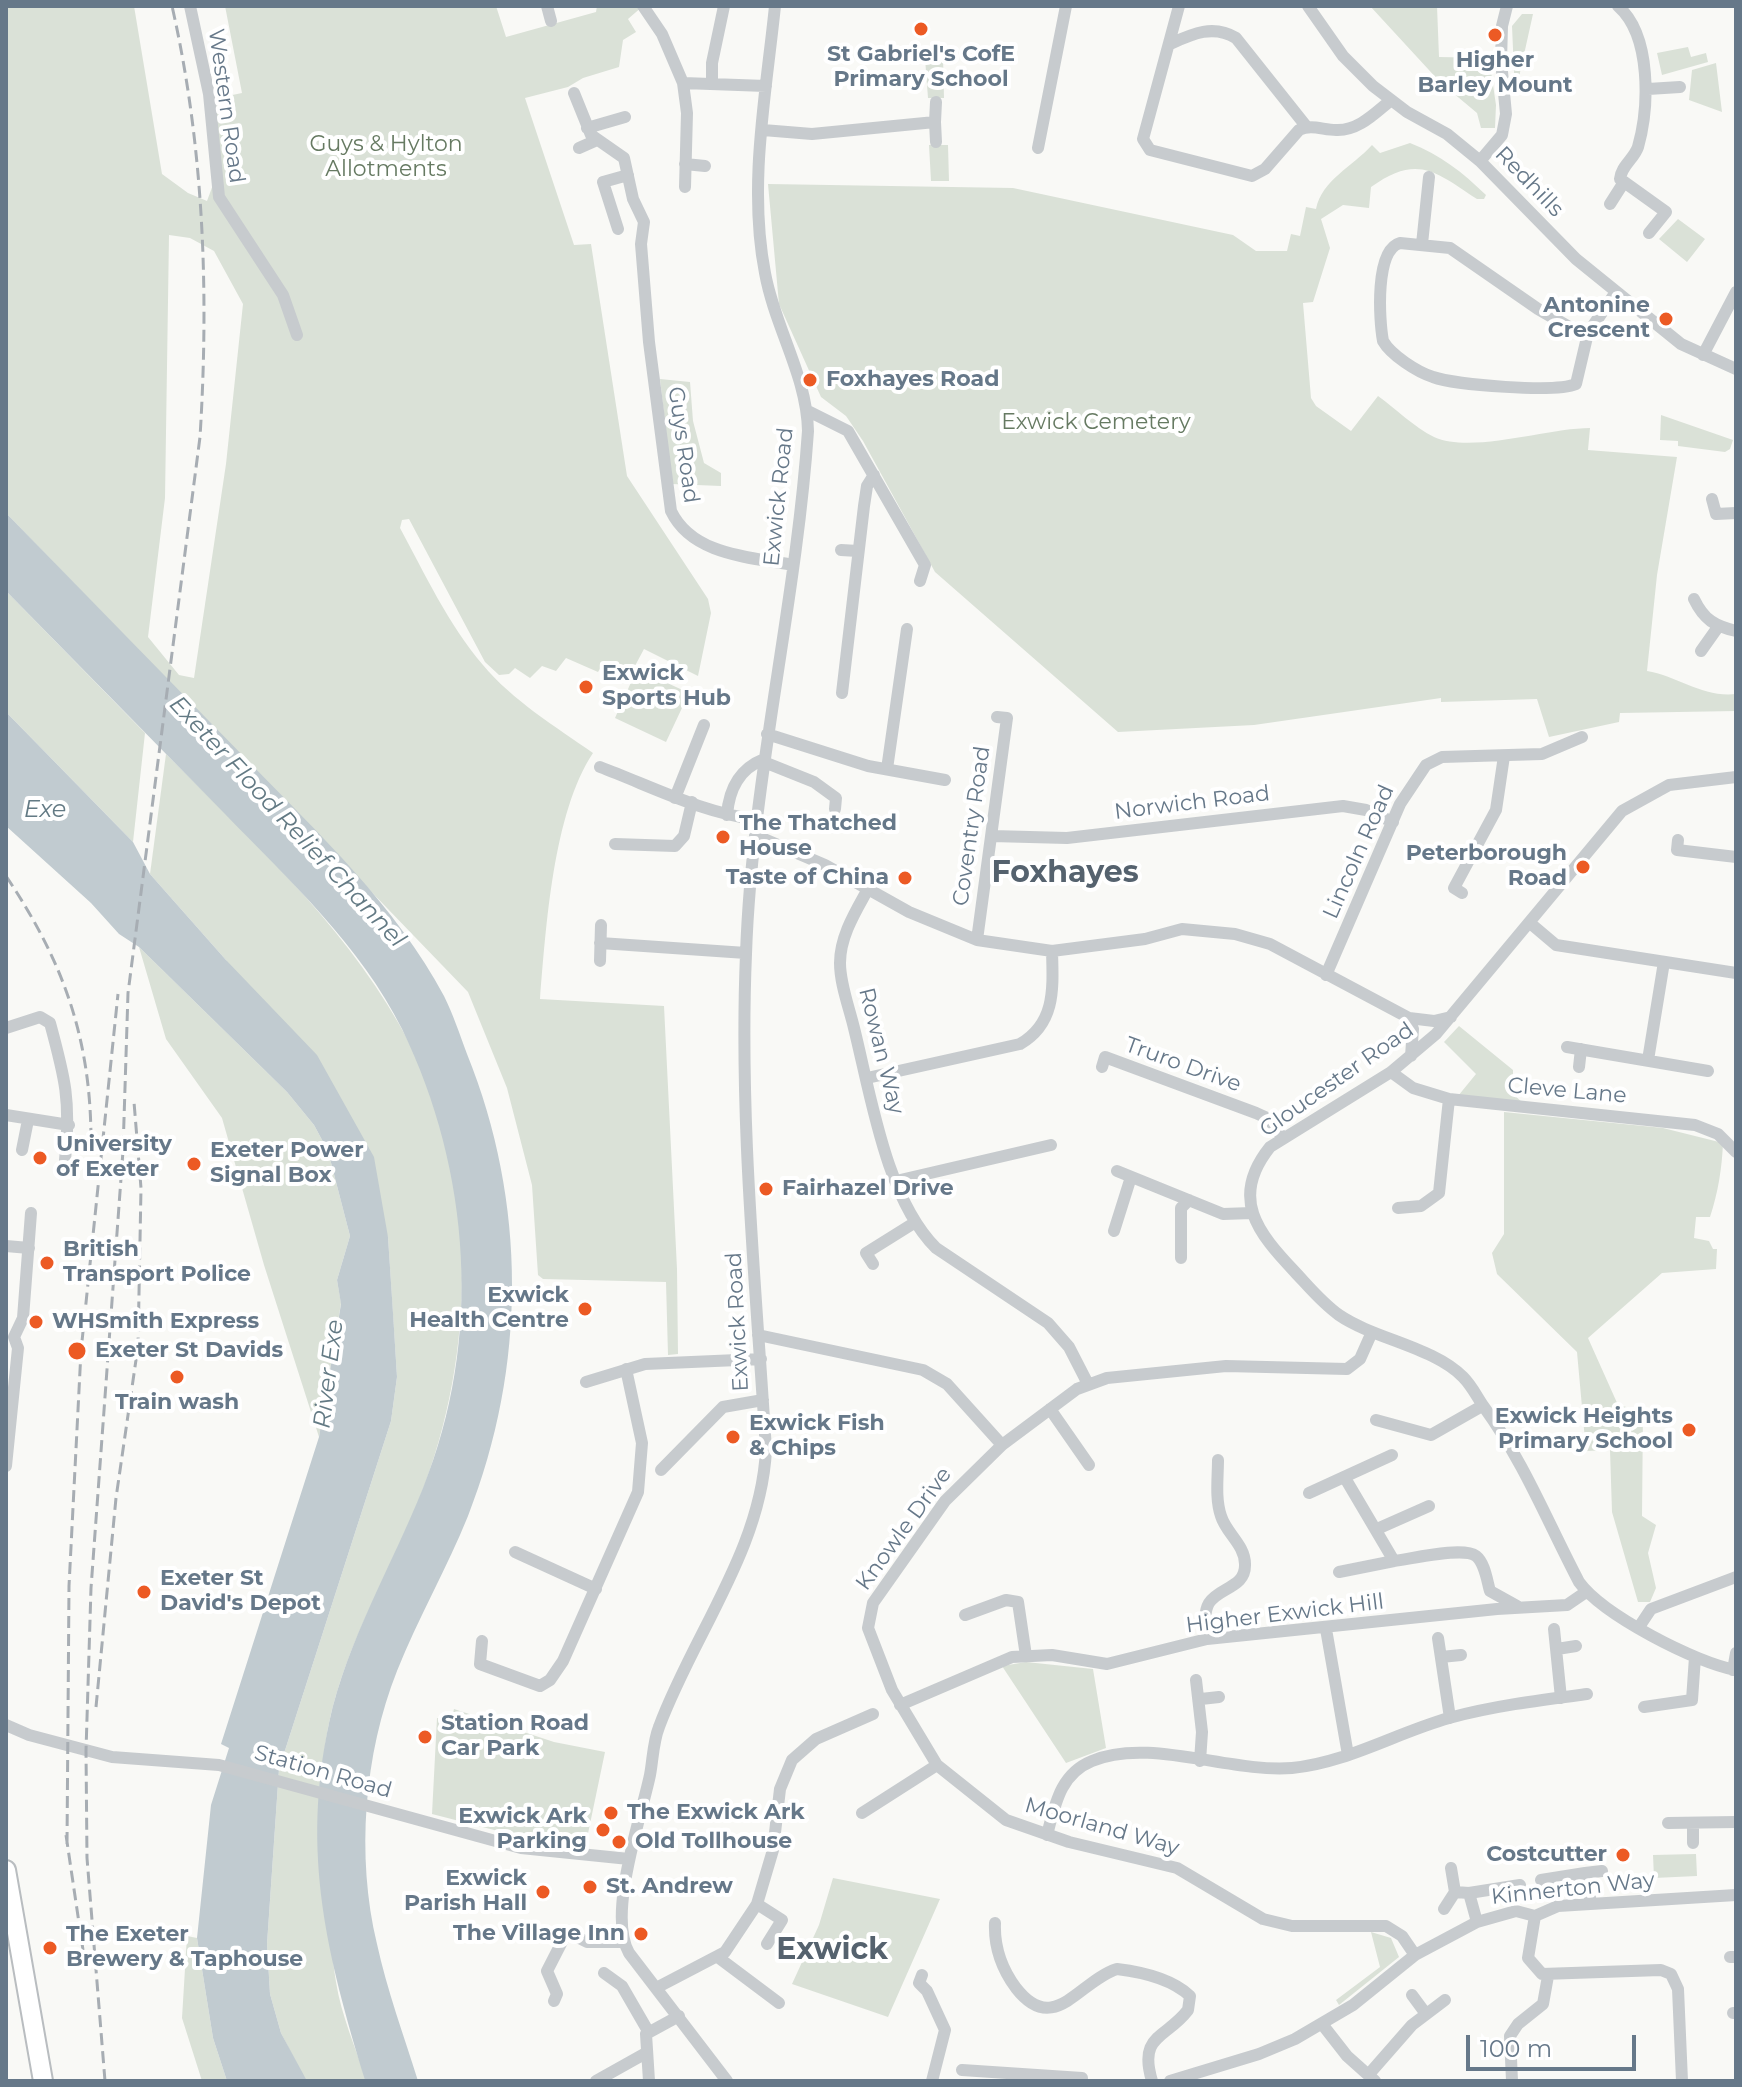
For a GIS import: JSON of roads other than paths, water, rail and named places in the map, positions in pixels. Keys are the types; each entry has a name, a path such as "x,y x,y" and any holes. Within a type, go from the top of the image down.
{"highway":[{"path":"6,1870 43,2081"}],"street":[{"name":"Western Road","path":"190,6 209,94 219,197 283,295 297,335"},
{"path":"547,6 551,21"},
{"path":"643,6 662,34 683,83 687,113 685,187"},
{"path":"712,82 712,63 724,6"},
{"name":"Exwick Road","path":"622,1942 629,1859 659,1726 760,1501 766,1450 749,1165 746,953 764,760 793,565 808,411 771,306 757,211 775,6"},
{"path":"1038,148 1066,6"},
{"name":"Redhills","path":"1308,6 1343,56 1390,101 1447,134 1480,161 1576,259 1681,344 1736,369"},
{"path":"1480,161 1502,135 1506,114 1501,57 1502,26 1507,6"},
{"path":"1618,6 1630,20 1648,89 1637,152 1621,172 1620,179 1666,212 1649,233"},
{"path":"1191,18 1178,10 1143,139 1150,150 1252,176 1265,169 1290,137 1306,126"},
{"path":"1170,44 1206,31 1223,31 1236,38 1297,120 1306,126 1346,130 1369,118 1390,101"},
{"path":"683,83 766,86"},
{"path":"1648,89 1680,87"},
{"path":"574,93 587,128 597,140 624,158 628,175 603,182 618,229"},
{"path":"936,102 936,142"},
{"path":"587,128 625,117"},
{"path":"763,130 817,133 935,122"},
{"path":"579,148 597,140"},
{"path":"685,164 705,166"},
{"name":"Guys Road","path":"628,175 633,199 644,222 641,244 667,500 678,527 701,544 793,565"},
{"path":"1422,244 1429,177"},
{"path":"1610,204 1624,182"},
{"path":"1588,333 1571,328 1538,309 1450,248 1396,244 1386,254 1379,322 1385,345 1426,375 1470,384 1568,387 1580,377 1588,333 1616,292"},
{"path":"1703,355 1736,292"},
{"path":"808,411 848,431 925,565 920,581"},
{"path":"847,687 858,551 867,486 874,475"},
{"path":"1712,499 1711,518 1736,513"},
{"path":"841,550 858,551"},
{"path":"1694,599 1700,611 1718,627 1736,631"},
{"path":"1701,651 1718,627"},
{"path":"887,769 907,629"},
{"name":"Coventry Road","path":"977,940 1006,718"},
{"path":"675,798 704,725"},
{"path":"767,734 887,769 945,780"},
{"name":"Lincoln Road","path":"1326,975 1413,781 1431,762 1452,756 1542,754 1582,737"},
{"path":"1441,881 1458,891 1496,810 1504,756"},
{"path":"727,815 741,773 764,760 821,786 836,798 835,809"},
{"path":"600,767 675,798 727,815 759,820"},
{"name":"Gloucester Road","path":"1252,1213 1251,1189 1257,1167 1270,1147 1391,1072 1411,1056 1451,1017 1622,811 1669,785 1736,777"},
{"path":"615,844 632,851 675,846 684,836 692,802"},
{"name":"Norwich Road","path":"992,836 1067,838 1343,806 1366,810 1393,822"},
{"path":"757,836 825,865 909,912 977,940 1052,951 1145,939 1182,929 1201,929 1255,938 1409,1018 1434,1021 1451,1017"},
{"path":"1676,849 1736,857"},
{"name":"Rowan Way","path":"868,889 846,932 840,961 867,1078 896,1181 914,1223 936,1248 957,1265 1048,1323 1069,1347 1088,1384"},
{"path":"1530,923 1556,945 1736,973"},
{"path":"600,961 601,925"},
{"path":"600,943 746,953"},
{"path":"867,1078 1020,1044 1029,1039 1045,1022 1051,1004 1052,951"},
{"path":"1648,1060 1664,962"},
{"path":"6,1028 40,1017 50,1023 65,1071 69,1125 65,1160"},
{"path":"1409,1018 1413,1029 1411,1056"},
{"name":"Truro Drive","path":"1109,1041 1104,1062 1267,1118 1283,1138"},
{"path":"1567,1047 1648,1060 1690,1073 1708,1071"},
{"path":"1579,1067 1581,1049"},
{"name":"Cleve Lane","path":"1391,1072 1413,1088 1449,1099 1695,1125 1718,1134 1736,1152"},
{"path":"1398,1208 1421,1206 1439,1193 1449,1099"},
{"path":"6,1115 69,1125"},
{"path":"22,1150 28,1120"},
{"path":"896,1181 1035,1156 1051,1145"},
{"path":"1117,1171 1223,1214 1252,1213 1266,1241 1322,1301 1372,1332 1454,1369 1469,1383 1482,1406 1510,1442 1586,1592 1613,1615 1695,1657 1734,1670 1736,1653"},
{"path":"1114,1231 1131,1177"},
{"path":"1178,1252 1181,1208 1189,1200"},
{"path":"6,1466 18,1348 10,1336 23,1318 31,1213"},
{"path":"866,1253 914,1223"},
{"path":"6,1246 29,1248"},
{"name":"Knowle Drive","path":"900,1705 871,1637 869,1615 873,1603 945,1501 1002,1445 1088,1384 1107,1378 1226,1366 1347,1369 1360,1359 1372,1332"},
{"path":"758,1335 923,1370 947,1384 1002,1445"},
{"path":"586,1382 626,1369 673,1362 761,1359"},
{"path":"482,1641 480,1664 540,1686 545,1685 563,1661 569,1640 596,1589 638,1492 642,1443 626,1369"},
{"path":"661,1470 723,1407 763,1400"},
{"path":"1376,1420 1431,1435 1482,1406"},
{"path":"1050,1409 1089,1465"},
{"path":"1309,1493 1392,1455"},
{"path":"1207,1639 1205,1616 1210,1602 1238,1582 1245,1564 1241,1547 1225,1527 1219,1511 1218,1460"},
{"path":"1345,1478 1394,1561"},
{"path":"1377,1529 1429,1506"},
{"path":"515,1552 596,1589"},
{"path":"1339,1572 1464,1552 1476,1556 1482,1564 1490,1591 1519,1608"},
{"path":"1639,1627 1651,1609 1736,1577"},
{"name":"Higher Exwick Hill","path":"900,1705 1004,1659 1052,1655 1107,1664 1207,1639 1567,1605 1586,1592"},
{"path":"965,1615 1006,1600 1018,1602 1026,1656"},
{"path":"1326,1629 1348,1755"},
{"path":"1554,1629 1561,1698"},
{"path":"1438,1638 1450,1718"},
{"path":"1557,1649 1576,1646"},
{"path":"1441,1657 1461,1655"},
{"path":"1644,1707 1692,1700 1695,1657"},
{"path":"1196,1680 1201,1699 1200,1761"},
{"path":"1047,1835 1064,1782 1090,1761 1132,1754 1286,1768 1308,1766 1450,1718 1587,1694"},
{"path":"1201,1699 1219,1697"},
{"name":"Moorland Way","path":"900,1705 937,1765 991,1810 1047,1835 1177,1868 1263,1919 1292,1926 1386,1926 1402,1936 1415,1955"},
{"path":"658,1987 719,1958 757,1904 773,1850 780,1789 792,1760 816,1739 873,1714"},
{"name":"Station Road","path":"8,1729 112,1757 219,1765 521,1848 629,1859"},
{"path":"862,1813 880,1810 937,1765"},
{"path":"1668,1823 1736,1822"},
{"path":"1693,1823 1693,1843"},
{"path":"1444,1909 1455,1892 1451,1868"},
{"path":"1541,1880 1602,1871"},
{"path":"1585,1873 1591,1903"},
{"path":"1455,1892 1469,1893 1520,1885"},
{"path":"1469,1893 1477,1922"},
{"name":"Kinnerton Way","path":"1170,2081 1259,2054 1322,2024 1382,1983 1415,1955 1477,1922 1516,1911 1535,1916 1558,1906 1736,1895"},
{"path":"757,1904 782,1920 767,1944"},
{"path":"1535,1916 1528,1958 1537,1970 1548,1976 1661,1970 1671,1974 1678,1989 1682,2081"},
{"path":"995,1923 994,1941 1011,1981 1024,1998 1038,2007 1061,2005 1115,1966 1161,1978 1190,1996 1185,2015 1150,2046 1148,2060 1152,2081"},
{"path":"554,2001 557,1994 547,1971 567,1932 587,1942 622,1942 727,2081"},
{"path":"980,1941 994,1941"},
{"path":"719,1958 779,2003"},
{"path":"604,1973 622,1986 648,2031 646,2053 649,2081"},
{"path":"1512,2081 1510,2036 1518,2024 1543,2004 1548,1976"},
{"path":"917,1981 927,1991 945,2030 932,2081"},
{"path":"1412,1995 1426,2014"},
{"path":"1322,2024 1347,2056 1373,2078 1426,2014 1445,2000"},
{"path":"648,2031 679,2016"},
{"path":"596,2081 646,2053"},
{"path":"962,2070 1040,2079 1082,2078"}],"water":[{"name":"Exeter Flood Relief Channel","path":"6,513 303,817 380,902 425,963 444,996 487,1110 501,1168 509,1226 512,1285 509,1343 501,1402 487,1459 468,1516 405,1651 386,1703 377,1736 367,1806 365,1841 370,1910 386,1978 418,2081 359,2081 365,2080 339,1990 322,1904 317,1816 321,1771 337,1692 358,1633 423,1488 442,1432 455,1374 461,1315 461,1256 455,1198 443,1140 425,1083 402,1029 345,942 274,864 6,591"},
{"name":"Exe","path":"6,712 133,842 150,874 226,960 317,1055 374,1157 388,1237 393,1313 397,1377 391,1421 279,1769 267,1944 270,1994 281,2033 307,2081 227,2081 213,2038 197,1938 211,1805 229,1748 221,1744 319,1437 341,1304 337,1280 350,1236 328,1151 314,1125 287,1092 139,947 119,934 91,903 6,826"}],"railway":[{"path":"105,2081 87,1858 86,1751 91,1588 123,1151 128,993 200,437 203,383 204,275 197,166 183,59 172,6"},
{"path":"6,876 43,939 70,1002 86,1068 91,1141"},
{"path":"67,1844 69,1586 81,1351 118,994"},
{"path":"96,1707 116,1498 138,1346 141,1188 134,1102"},
{"path":"66,1835 83,1950"}],"place":[{"name":"St Gabriel's CofE Primary School","path":"921,29"},
{"name":"Higher Barley Mount","path":"1495,35"},
{"name":"Antonine Crescent","path":"1666,319"},
{"name":"Foxhayes Road","path":"810,380"},
{"name":"Exwick Sports Hub","path":"586,687"},
{"name":"The Thatched House","path":"723,837"},
{"name":"Peterborough Road","path":"1583,867"},
{"name":"Taste of China","path":"905,878"},
{"name":"University of Exeter","path":"40,1158"},
{"name":"Exeter Power Signal Box","path":"194,1164"},
{"name":"Fairhazel Drive","path":"766,1189"},
{"name":"British Transport Police","path":"47,1263"},
{"name":"Exwick Health Centre","path":"585,1309"},
{"name":"WHSmith Express","path":"36,1322"},
{"name":"Exeter St Davids","path":"77,1351"},
{"name":"Train wash","path":"177,1377"},
{"name":"Exwick Heights Primary School","path":"1689,1430"},
{"name":"Exwick Fish & Chips","path":"733,1437"},
{"name":"Exeter St David's Depot","path":"144,1592"},
{"name":"Station Road Car Park","path":"425,1737"},
{"name":"The Exwick Ark","path":"611,1813"},
{"name":"Exwick Ark Parking","path":"603,1830"},
{"name":"Old Tollhouse","path":"619,1842"},
{"name":"Costcutter","path":"1623,1855"},
{"name":"St. Andrew","path":"590,1887"},
{"name":"Exwick Parish Hall","path":"543,1892"},
{"name":"The Village Inn","path":"641,1934"},
{"name":"The Exeter Brewery & Taphouse","path":"50,1948"}],"district":[{"name":"Foxhayes","path":"1065,873"},
{"name":"Exwick","path":"832,1950"}],"park label":[{"name":"Guys & Hylton Allotments","path":"386,158"},
{"name":"Exwick Cemetery","path":"1096,423"}],"water label":[{"name":"River Exe","path":"329,1374"}]}
